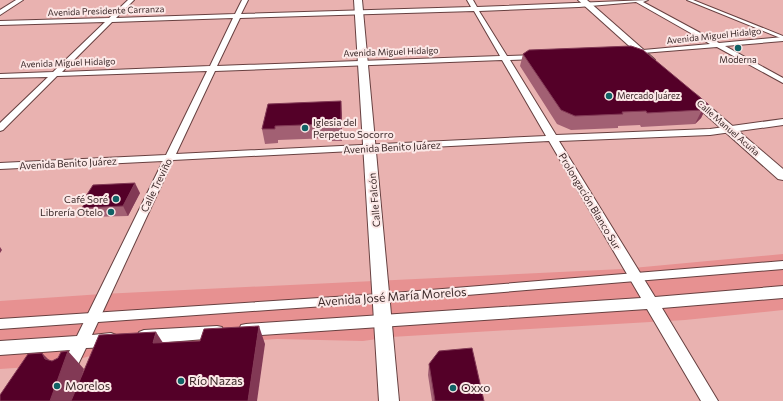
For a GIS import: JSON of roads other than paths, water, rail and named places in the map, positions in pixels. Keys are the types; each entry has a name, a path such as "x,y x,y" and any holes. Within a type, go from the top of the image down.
{"main road":[{"path":"585,2 659,68"},
{"name":"Calle Manuel Acuña","path":"682,88 783,176"}],"street":[{"path":"0,12 20,0"},
{"path":"0,128 131,0"},
{"name":"Calle Treviño","path":"68,370 245,0"},
{"name":"Calle Falcón","path":"358,0 390,401"},
{"name":"Prolongación Blanco Sur","path":"470,0 710,401"},
{"path":"639,0 783,81"},
{"name":"Avenida Presidente Carranza","path":"0,22 476,9 639,0"},
{"path":"689,0 783,38"},
{"name":"Avenida Miguel Hidalgo","path":"627,53 720,46 783,38"},
{"name":"Avenida Miguel Hidalgo","path":"0,76 543,56"},
{"name":"Avenida Benito Juárez","path":"0,166 553,138 710,132 783,122"},
{"name":"Avenida José María Morelos","path":"0,324 381,298 783,265"},
{"name":"Avenida José María Morelos","path":"0,348 383,320 652,303 783,292"}],"place":[{"name":"Moderna","path":"738,48"},
{"name":"Mercado Juárez","path":"609,96"},
{"name":"Iglesia del Perpetuo Socorro","path":"305,128"},
{"name":"Café Soré","path":"116,199"},
{"name":"Librería Otelo","path":"111,212"},
{"name":"Río Nazas","path":"181,381"},
{"name":"Morelos","path":"57,386"},
{"name":"Oxxo","path":"453,388"}]}
